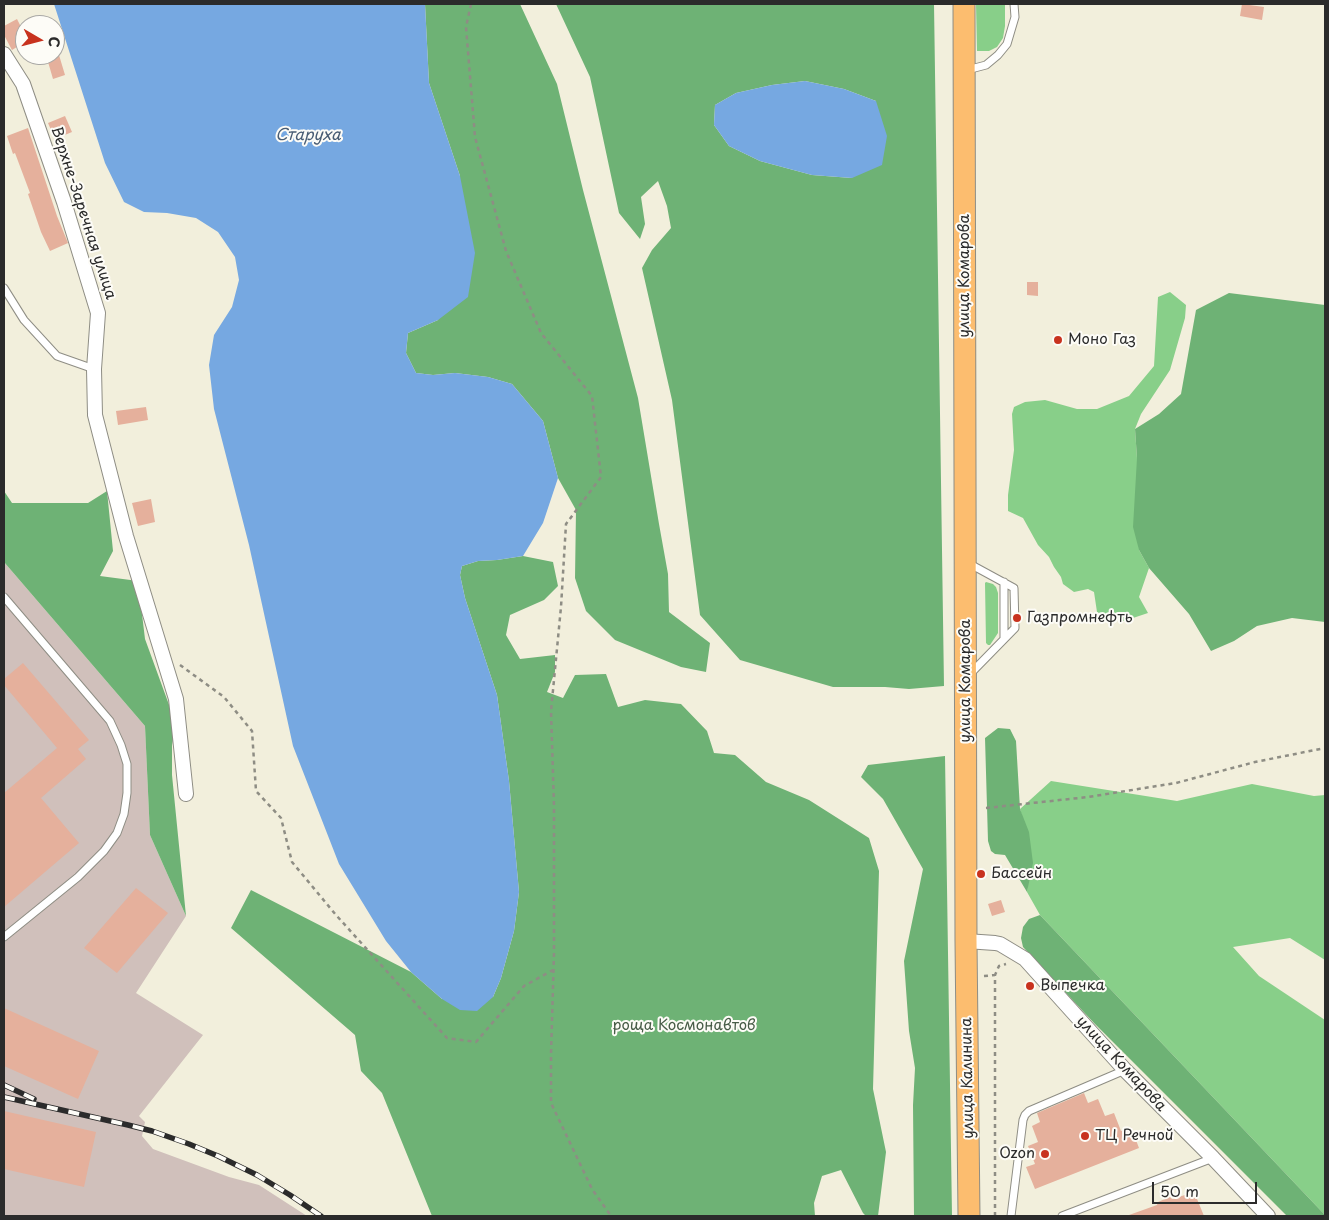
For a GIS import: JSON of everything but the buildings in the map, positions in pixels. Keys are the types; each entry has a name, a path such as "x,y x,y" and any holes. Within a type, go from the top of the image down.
{"main road":[{"name":"улица Комарова","path":"964,4 966,941"},
{"name":"улица Калинина","path":"966,941 970,1216"}],"street":[{"name":"Верхне-Заречная улица","path":"4,54 23,84 64,202 98,314 94,369 95,415 126,536 176,699 186,794"},
{"name":"улица Комарова","path":"966,941 1000,944 1025,960 1125,1070 1268,1216"}],"lane":[{"path":"964,71 986,65 1003,50 1007,44 1015,17 1014,4"},
{"path":"4,288 24,320 57,356 94,369"},
{"path":"965,562 1014,588 1015,628 966,678"},
{"path":"4,598 110,721 127,764 127,793 124,814 117,833 104,851 78,877 4,937"},
{"path":"1011,1216 1025,1114 1125,1070"},
{"path":"1062,1216 1213,1158"}],"path":[{"path":"470,4 466,27 475,137 506,252 541,333 592,396 601,477 566,524 561,606 550,711 554,806 551,1103 592,1189 611,1216"},
{"path":"162,652 224,697 252,730 256,790 281,818 292,862 336,915 447,1038 476,1042 524,986 553,970"},
{"path":"986,808 1088,797 1176,783 1255,762 1325,748"},
{"path":"995,974 995,1216"}],"shaded area":[{"path":"4,562 145,726 150,835 186,916 136,993 203,1035 139,1116 145,1122 142,1136 153,1149 229,1177 259,1185 307,1216 4,1216"}],"green space":[{"path":"425,4 520,4 557,84 638,398 668,574 669,612 710,643 706,672 681,667 615,640 586,611 575,578 576,510 558,478 543,421 512,384 488,377 455,373 433,375 416,373 406,353 408,333 438,320 460,176 429,83"},
{"path":"556,4 934,4 944,686 909,689 833,687 740,660 700,615 672,400 642,268 652,250 671,228 667,206 658,181 641,197 645,224 640,239 619,213 590,77","holes":["805,81 844,89 876,101 852,178 812,175 760,161 729,146 714,125 715,105 736,93 772,85"]},
{"path":"976,4 1005,4 1003,38 997,47 989,51 977,51"},
{"path":"1170,292 1186,305 1185,318 1170,370 1141,414 1135,429 1139,550 1149,568 1139,597 1148,613 1124,621 1110,618 1097,612 1094,592 1088,589 1074,592 1063,584 1049,557 1038,545 1023,518 1008,511 1008,495 1014,450 1012,414 1014,407 1025,402 1045,400 1077,409 1097,409 1129,396 1154,366 1158,297"},
{"path":"1229,293 1325,305 1325,622 1292,618 1257,626 1234,641 1211,651 1189,614 1149,568 1139,550 1133,527 1137,458 1135,429 1159,414 1181,394 1196,310"},
{"path":"4,491 12,503 88,503 107,491 113,551 100,576 138,581 145,639 176,724 172,745 172,775 186,916 150,835 145,726 4,562"},
{"name":"роща Космонавтов","path":"523,556 553,562 558,586 544,600 510,615 506,635 520,659 555,655 555,672 547,692 563,698 575,675 606,674 618,707 645,700 681,704 707,731 714,753 735,755 766,782 809,800 869,838 879,871 873,1089 886,1152 878,1216 866,1216 863,1213 841,1170 822,1176 814,1203 815,1216 432,1216 382,1093 361,1071 355,1035 231,928 251,890 411,972 442,999 493,997 501,978 514,931 519,892 509,781 497,695 465,598 460,575 462,566 478,561"},
{"path":"986,582 993,584 998,593 998,633 990,645 986,643"},
{"path":"998,728 1010,729 1016,741 1020,809 1029,832 1033,863 1027,892 1005,855 995,854 991,851 988,841 985,738"},
{"path":"945,756 952,1216 914,1216 913,1105 915,1068 909,1031 904,961 923,869 883,799 861,777 868,765"},
{"path":"1051,781 1177,801 1252,784 1314,796 1325,795 1325,960 1290,938 1233,947 1259,976 1325,1020 1325,1215 1040,915 1027,892 1031,851 1020,809"},
{"path":"1040,915 1325,1216 1287,1216 1094,1023 1023,947 1021,938 1023,927 1029,919"}],"water":[{"name":"Старуха","path":"54,4 425,4 429,83 460,176 475,253 468,297 438,320 408,333 406,353 416,373 433,375 455,373 488,377 512,384 543,421 558,478 543,523 523,556 478,561 462,566 460,575 465,598 497,695 509,781 519,892 514,931 501,978 493,997 477,1011 460,1010 442,999 411,972 386,941 339,864 293,746 249,545 214,409 209,365 214,335 232,307 239,280 235,257 218,232 196,218 167,213 144,212 124,202 105,163 65,38 65,15 58,15"},
{"path":"805,81 844,89 876,101 887,136 882,165 852,178 812,175 760,161 729,146 714,125 715,105 736,93 772,85"}],"railway":[{"path":"4,1085 34,1099"},
{"path":"4,1097 152,1131 189,1144 257,1175 321,1216"}],"place":[{"name":"Моно Газ","path":"1058,340"},
{"name":"Газпромнефть","path":"1017,618"},
{"name":"Бассейн","path":"981,874"},
{"name":"Выпечка","path":"1030,986"},
{"name":"ТЦ Речной","path":"1085,1136"},
{"name":"Ozon","path":"1045,1154"}]}
